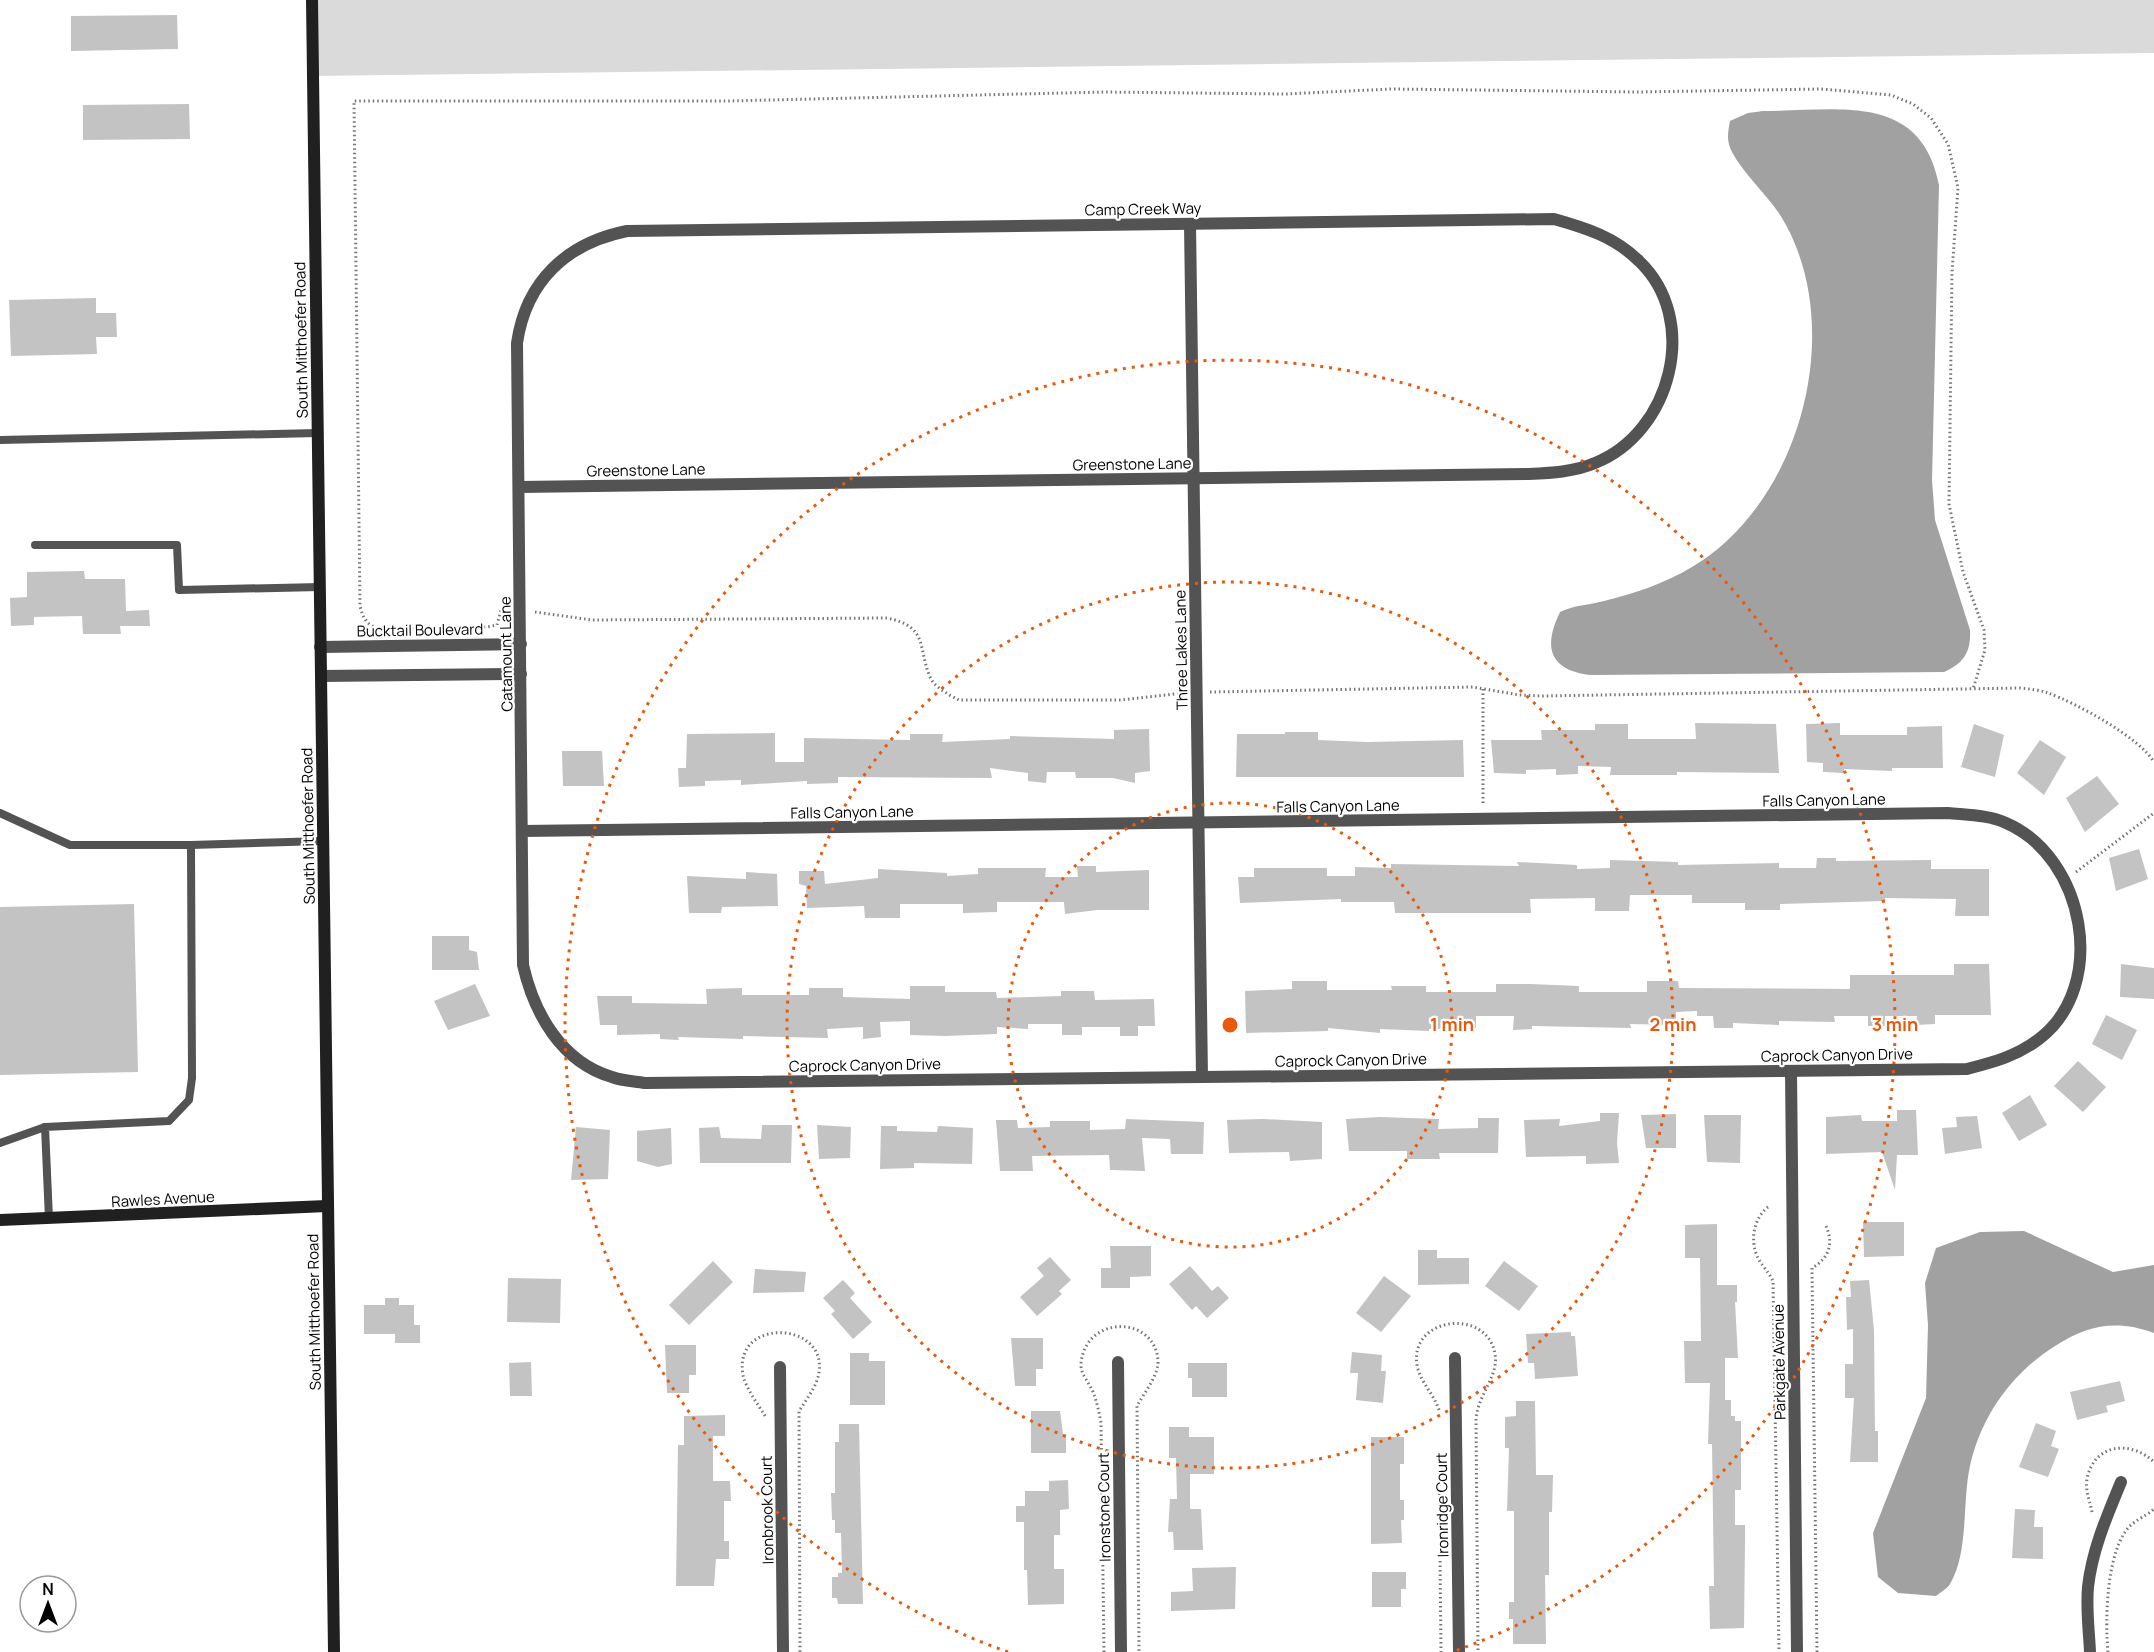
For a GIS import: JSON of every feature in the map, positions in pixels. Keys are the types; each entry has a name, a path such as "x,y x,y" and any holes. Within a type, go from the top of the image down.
{"main road":[{"name":"South Mitthoefer Road","path":"312,0 334,1652"},
{"name":"Rawles Avenue","path":"0,1220 327,1206"}],"street":[{"name":"Camp Creek Way","path":"553,266 589,242 627,231 1554,219 1605,236 1641,262 1664,302 1672,345"},
{"name":"Three Lakes Lane","path":"1190,224 1202,1077"},
{"name":"Catamount Lane","path":"553,266 538,283 519,326 517,343 524,965 529,992 540,1017 559,1042"},
{"name":"Greenstone Lane","path":"519,487 1528,474 1579,468 1596,463 1614,452 1646,424 1668,384 1672,345"},
{"name":"Bucktail Boulevard","path":"320,647 521,644"},
{"path":"321,676 521,674"},
{"name":"Falls Canyon Lane","path":"522,831 1948,813 2007,823 2037,844 2055,864 2064,881 2080,922 2081,942"},
{"name":"Caprock Canyon Drive","path":"559,1042 584,1063 612,1077 645,1083 1968,1069 2008,1058 2040,1038 2060,1016 2071,994 2081,942"},
{"name":"Parkgate Avenue","path":"1791,1071 1797,1652"},
{"name":"Ironridge Court","path":"1455,1358 1459,1652"},
{"name":"Ironstone Court","path":"1118,1362 1121,1652"},
{"name":"Ironbrook Court","path":"780,1367 783,1652"},
{"path":"2091,1652 2087,1609 2092,1564 2098,1538 2121,1482"}],"lane":[{"path":"0,440 317,433"},
{"path":"34,545 177,545 179,590 320,587"},
{"path":"0,813 70,844 191,845 323,841"},
{"path":"0,1143 45,1127 169,1121 189,1100 192,1078 191,845"},
{"path":"45,1127 50,1219"}],"path":[{"path":"520,610 592,620 887,618 900,621 916,630 921,638 930,678 946,694 959,700 1121,700 1197,692 1483,689 1542,696 2020,688 2046,692 2073,703 2128,738 2154,762"},
{"path":"1483,689 1483,819"},
{"path":"2064,881 2154,813"},
{"path":"1768,1207 1761,1212 1755,1223 1754,1244 1758,1258 1767,1267 1773,1281 1779,1652"},
{"path":"1817,1652 1812,1268 1825,1259 1829,1250 1831,1242 1825,1224"},
{"path":"2108,1652 2106,1623 2108,1586 2119,1546 2130,1526 2154,1509"}],"shaded area":[{"path":"312,0 2154,0 2154,53 313,76"},
{"path":"1819,109 1872,113 1895,120 1914,134 1929,155 1939,185 1932,480 1935,520 1970,630 1967,651 1957,665 1944,672 1590,675 1576,672 1566,668 1553,655 1552,636 1560,612 1627,595 1660,583 1692,567 1729,538 1761,502 1785,459 1802,413 1811,364 1811,315 1803,268 1786,225 1737,161 1728,140 1730,121 1748,113"},
{"path":"2024,1231 2113,1272 2154,1265 2154,1333 2115,1325 2091,1329 2055,1346 2025,1369 2000,1397 1990,1413 1975,1448 1968,1480 1963,1542 1956,1571 1950,1584 1936,1596 1898,1593 1878,1577 1873,1533 1926,1398 1928,1325 1925,1283 1936,1248 1980,1232"}],"building":[{"path":"177,15 178,49 71,51 71,16"},
{"path":"189,104 190,139 83,140 83,105"},
{"path":"96,298 96,313 116,313 117,337 96,337 97,354 11,356 9,300"},
{"path":"84,571 85,579 125,579 126,611 149,610 150,626 120,626 121,634 83,634 82,616 34,617 34,625 11,626 10,598 27,597 27,572"},
{"path":"1695,723 1776,724 1779,773 1677,772 1677,775 1610,775 1611,767 1578,766 1578,774 1556,775 1556,769 1526,770 1526,774 1494,773 1491,740 1542,740 1541,730 1595,730 1595,724 1628,724 1628,739 1696,739"},
{"path":"1840,723 1840,735 1907,735 1907,727 1942,726 1943,768 1892,768 1892,771 1844,769 1844,773 1823,772 1823,763 1807,762 1806,724"},
{"path":"1974,724 2004,735 1995,777 1961,767"},
{"path":"1149,729 1150,771 1135,773 1135,783 1113,778 1076,778 1075,772 1047,772 1046,783 1028,781 1028,773 990,768 992,778 838,777 838,783 807,784 807,781 741,785 741,780 705,781 705,786 679,787 678,768 686,768 687,734 775,733 775,762 804,762 804,738 910,740 910,734 943,734 942,742 1010,739 1010,736 1114,739 1114,730"},
{"path":"1285,732 1318,732 1318,740 1367,742 1463,740 1464,777 1236,777 1237,734 1285,734"},
{"path":"2040,740 2066,757 2044,795 2017,773"},
{"path":"562,751 602,751 604,786 563,786"},
{"path":"2097,776 2119,804 2085,832 2066,798"},
{"path":"2139,849 2148,879 2116,891 2109,858"},
{"path":"1817,858 1836,858 1836,861 1931,860 1931,869 1989,869 1989,916 1955,916 1956,899 1885,898 1885,901 1780,904 1780,910 1745,910 1745,903 1692,903 1692,895 1630,895 1629,911 1595,911 1595,898 1530,899 1531,913 1395,913 1394,902 1341,902 1341,899 1240,903 1238,877 1254,877 1254,868 1327,868 1327,876 1355,876 1355,867 1391,868 1391,864 1519,866 1517,862 1577,865 1577,869 1610,868 1610,860 1678,862 1678,865 1779,863 1779,868 1816,868"},
{"path":"1077,866 1096,866 1096,872 1149,870 1149,910 1097,910 1065,914 1064,902 997,902 997,912 963,913 963,904 900,904 900,918 865,918 864,906 807,908 806,886 799,884 799,871 824,871 825,884 878,878 878,869 947,873 947,876 978,874 978,868 1046,868 1045,877 1078,877"},
{"path":"746,872 777,874 778,906 722,907 721,913 689,913 687,876 746,879"},
{"path":"134,904 138,1072 0,1075 0,907"},
{"path":"432,936 469,936 469,950 477,952 479,970 432,970"},
{"path":"1954,964 1989,964 1991,1015 1935,1015 1935,1024 1916,1025 1917,1016 1885,1016 1885,1026 1868,1026 1868,1016 1834,1016 1835,1022 1779,1021 1779,1025 1733,1023 1733,1028 1714,1028 1713,1016 1697,1016 1697,1011 1676,1012 1676,1025 1630,1024 1631,1028 1532,1026 1532,1029 1513,1030 1514,1016 1476,1016 1476,1028 1429,1029 1429,1031 1380,1029 1380,1033 1328,1028 1328,1031 1246,1033 1245,991 1292,989 1292,981 1327,981 1327,990 1392,990 1391,986 1426,986 1426,992 1496,992 1496,984 1530,984 1579,986 1579,992 1647,992 1647,981 1678,981 1679,988 1850,989 1850,975 1954,975"},
{"path":"2121,964 2154,968 2154,999 2120,997"},
{"path":"475,984 490,1016 448,1030 434,1001"},
{"path":"910,986 945,986 945,992 996,992 997,998 1061,996 1061,991 1094,991 1095,1000 1154,999 1155,1026 1138,1026 1138,1036 1120,1036 1120,1027 1082,1027 1082,1035 1062,1035 1062,1024 1028,1024 1028,1029 997,1027 997,1034 945,1036 910,1035 910,1021 880,1022 881,1037 863,1039 863,1027 827,1029 828,1038 743,1036 743,1039 678,1037 679,1040 660,1039 660,1034 617,1035 617,1025 600,1025 597,996 632,996 632,1003 707,1004 706,989 742,988 742,995 809,995 809,988 843,988 843,997 910,999"},
{"path":"2106,1015 2137,1030 2122,1060 2092,1044"},
{"path":"2078,1061 2106,1087 2083,1112 2054,1086"},
{"path":"2030,1095 2047,1125 2019,1141 2002,1113"},
{"path":"1897,1110 1916,1110 1918,1155 1897,1155 1895,1190 1882,1152 1826,1154 1826,1117 1861,1115 1862,1121 1897,1121"},
{"path":"1600,1113 1619,1113 1617,1143 1619,1163 1586,1164 1586,1156 1526,1157 1524,1120 1560,1119 1559,1126 1600,1121"},
{"path":"1676,1114 1676,1148 1646,1148 1641,1115"},
{"path":"1704,1115 1741,1115 1740,1163 1707,1162"},
{"path":"1977,1116 1982,1148 1945,1154 1942,1128 1957,1127 1956,1117"},
{"path":"1380,1117 1439,1119 1438,1129 1478,1128 1478,1118 1499,1118 1498,1153 1439,1153 1440,1159 1407,1159 1407,1151 1349,1151 1346,1119"},
{"path":"1126,1119 1204,1122 1203,1154 1171,1154 1170,1139 1142,1138 1145,1171 1110,1170 1109,1155 1032,1156 1033,1171 1000,1171 996,1120 1017,1120 1018,1128 1050,1127 1050,1121 1090,1121 1090,1130 1125,1129"},
{"path":"1227,1120 1322,1122 1322,1159 1290,1161 1289,1152 1229,1153"},
{"path":"762,1125 792,1125 791,1163 700,1163 699,1128 719,1127 721,1138 761,1139"},
{"path":"817,1125 851,1127 850,1158 819,1159"},
{"path":"881,1126 897,1126 897,1131 937,1132 938,1126 973,1128 972,1164 914,1163 914,1168 880,1169"},
{"path":"576,1127 610,1130 608,1179 571,1180"},
{"path":"671,1128 672,1164 658,1167 637,1161 637,1131"},
{"path":"1863,1222 1904,1222 1904,1256 1864,1257"},
{"path":"1717,1224 1717,1285 1737,1285 1737,1302 1735,1302 1738,1358 1725,1358 1725,1400 1731,1400 1731,1416 1735,1416 1735,1421 1741,1421 1741,1490 1735,1490 1735,1525 1745,1525 1744,1628 1710,1629 1709,1586 1714,1586 1712,1444 1708,1444 1710,1383 1685,1383 1684,1341 1701,1341 1700,1258 1685,1258 1685,1225"},
{"path":"1110,1246 1151,1246 1151,1276 1130,1277 1130,1288 1101,1288 1101,1268 1111,1268"},
{"path":"1418,1250 1437,1250 1437,1258 1469,1258 1469,1284 1418,1285"},
{"path":"1050,1257 1071,1280 1059,1291 1062,1294 1037,1316 1020,1297 1044,1276 1037,1268"},
{"path":"713,1261 733,1282 689,1325 669,1305"},
{"path":"1504,1261 1538,1286 1519,1311 1485,1286"},
{"path":"1190,1266 1212,1291 1218,1286 1229,1298 1207,1318 1196,1306 1192,1310 1169,1284"},
{"path":"755,1269 806,1272 804,1292 753,1293"},
{"path":"1384,1276 1411,1296 1381,1332 1356,1313"},
{"path":"508,1278 561,1279 560,1323 507,1322"},
{"path":"843,1280 855,1293 850,1298 872,1322 853,1339 831,1314 835,1311 823,1298"},
{"path":"1869,1280 1874,1330 1875,1431 1878,1431 1878,1462 1850,1462 1854,1398 1845,1398 1845,1364 1853,1364 1853,1329 1847,1330 1846,1297 1851,1297 1850,1281"},
{"path":"385,1298 399,1298 399,1305 414,1305 414,1325 420,1325 420,1343 395,1343 395,1334 364,1334 364,1305 385,1305"},
{"path":"1571,1332 1571,1336 1575,1336 1578,1376 1535,1379 1534,1363 1528,1363 1526,1334"},
{"path":"1011,1338 1043,1338 1043,1369 1036,1369 1036,1386 1015,1386"},
{"path":"665,1345 696,1345 696,1375 689,1375 689,1393 667,1393"},
{"path":"1352,1352 1382,1355 1381,1371 1386,1371 1383,1403 1356,1400 1358,1373 1350,1373"},
{"path":"850,1353 869,1353 869,1361 885,1361 885,1405 850,1405"},
{"path":"531,1362 532,1396 510,1396 509,1363"},
{"path":"1188,1363 1227,1363 1227,1397 1192,1397 1192,1378 1188,1378"},
{"path":"2120,1381 2125,1401 2106,1406 2108,1412 2077,1420 2070,1392"},
{"path":"1516,1401 1535,1401 1536,1475 1553,1475 1552,1512 1549,1512 1549,1575 1545,1575 1546,1644 1513,1644 1513,1619 1509,1619 1509,1602 1514,1602 1514,1511 1507,1511 1509,1448 1505,1448 1505,1417 1516,1416"},
{"path":"1031,1411 1060,1411 1063,1434 1066,1434 1066,1453 1031,1453"},
{"path":"725,1415 725,1436 713,1436 713,1481 730,1481 731,1501 724,1501 724,1541 729,1541 729,1559 716,1559 714,1586 676,1586 678,1445 684,1445 684,1416"},
{"path":"2036,1423 2056,1431 2051,1446 2059,1449 2048,1477 2019,1467"},
{"path":"839,1424 859,1424 863,1604 838,1604 837,1598 832,1598 832,1577 838,1577 838,1573 842,1573 841,1533 835,1533 831,1493 835,1493 835,1442 839,1442"},
{"path":"1169,1427 1189,1427 1189,1437 1214,1437 1214,1474 1190,1474 1190,1509 1201,1509 1203,1550 1174,1550 1173,1532 1168,1532 1170,1499 1177,1499 1176,1458 1169,1458"},
{"path":"1371,1437 1404,1437 1404,1464 1400,1464 1400,1500 1404,1500 1404,1520 1401,1520 1402,1543 1371,1544"},
{"path":"1068,1480 1069,1509 1060,1510 1060,1535 1054,1535 1054,1569 1064,1569 1064,1604 1028,1605 1027,1570 1024,1570 1024,1522 1016,1522 1016,1506 1025,1506 1025,1491 1049,1491 1049,1481"},
{"path":"2015,1509 2035,1510 2034,1527 2043,1527 2043,1559 2012,1558"},
{"path":"1236,1567 1235,1609 1171,1611 1171,1592 1193,1591 1192,1568"},
{"path":"1372,1572 1406,1572 1406,1589 1401,1589 1401,1607 1372,1607"}]}
